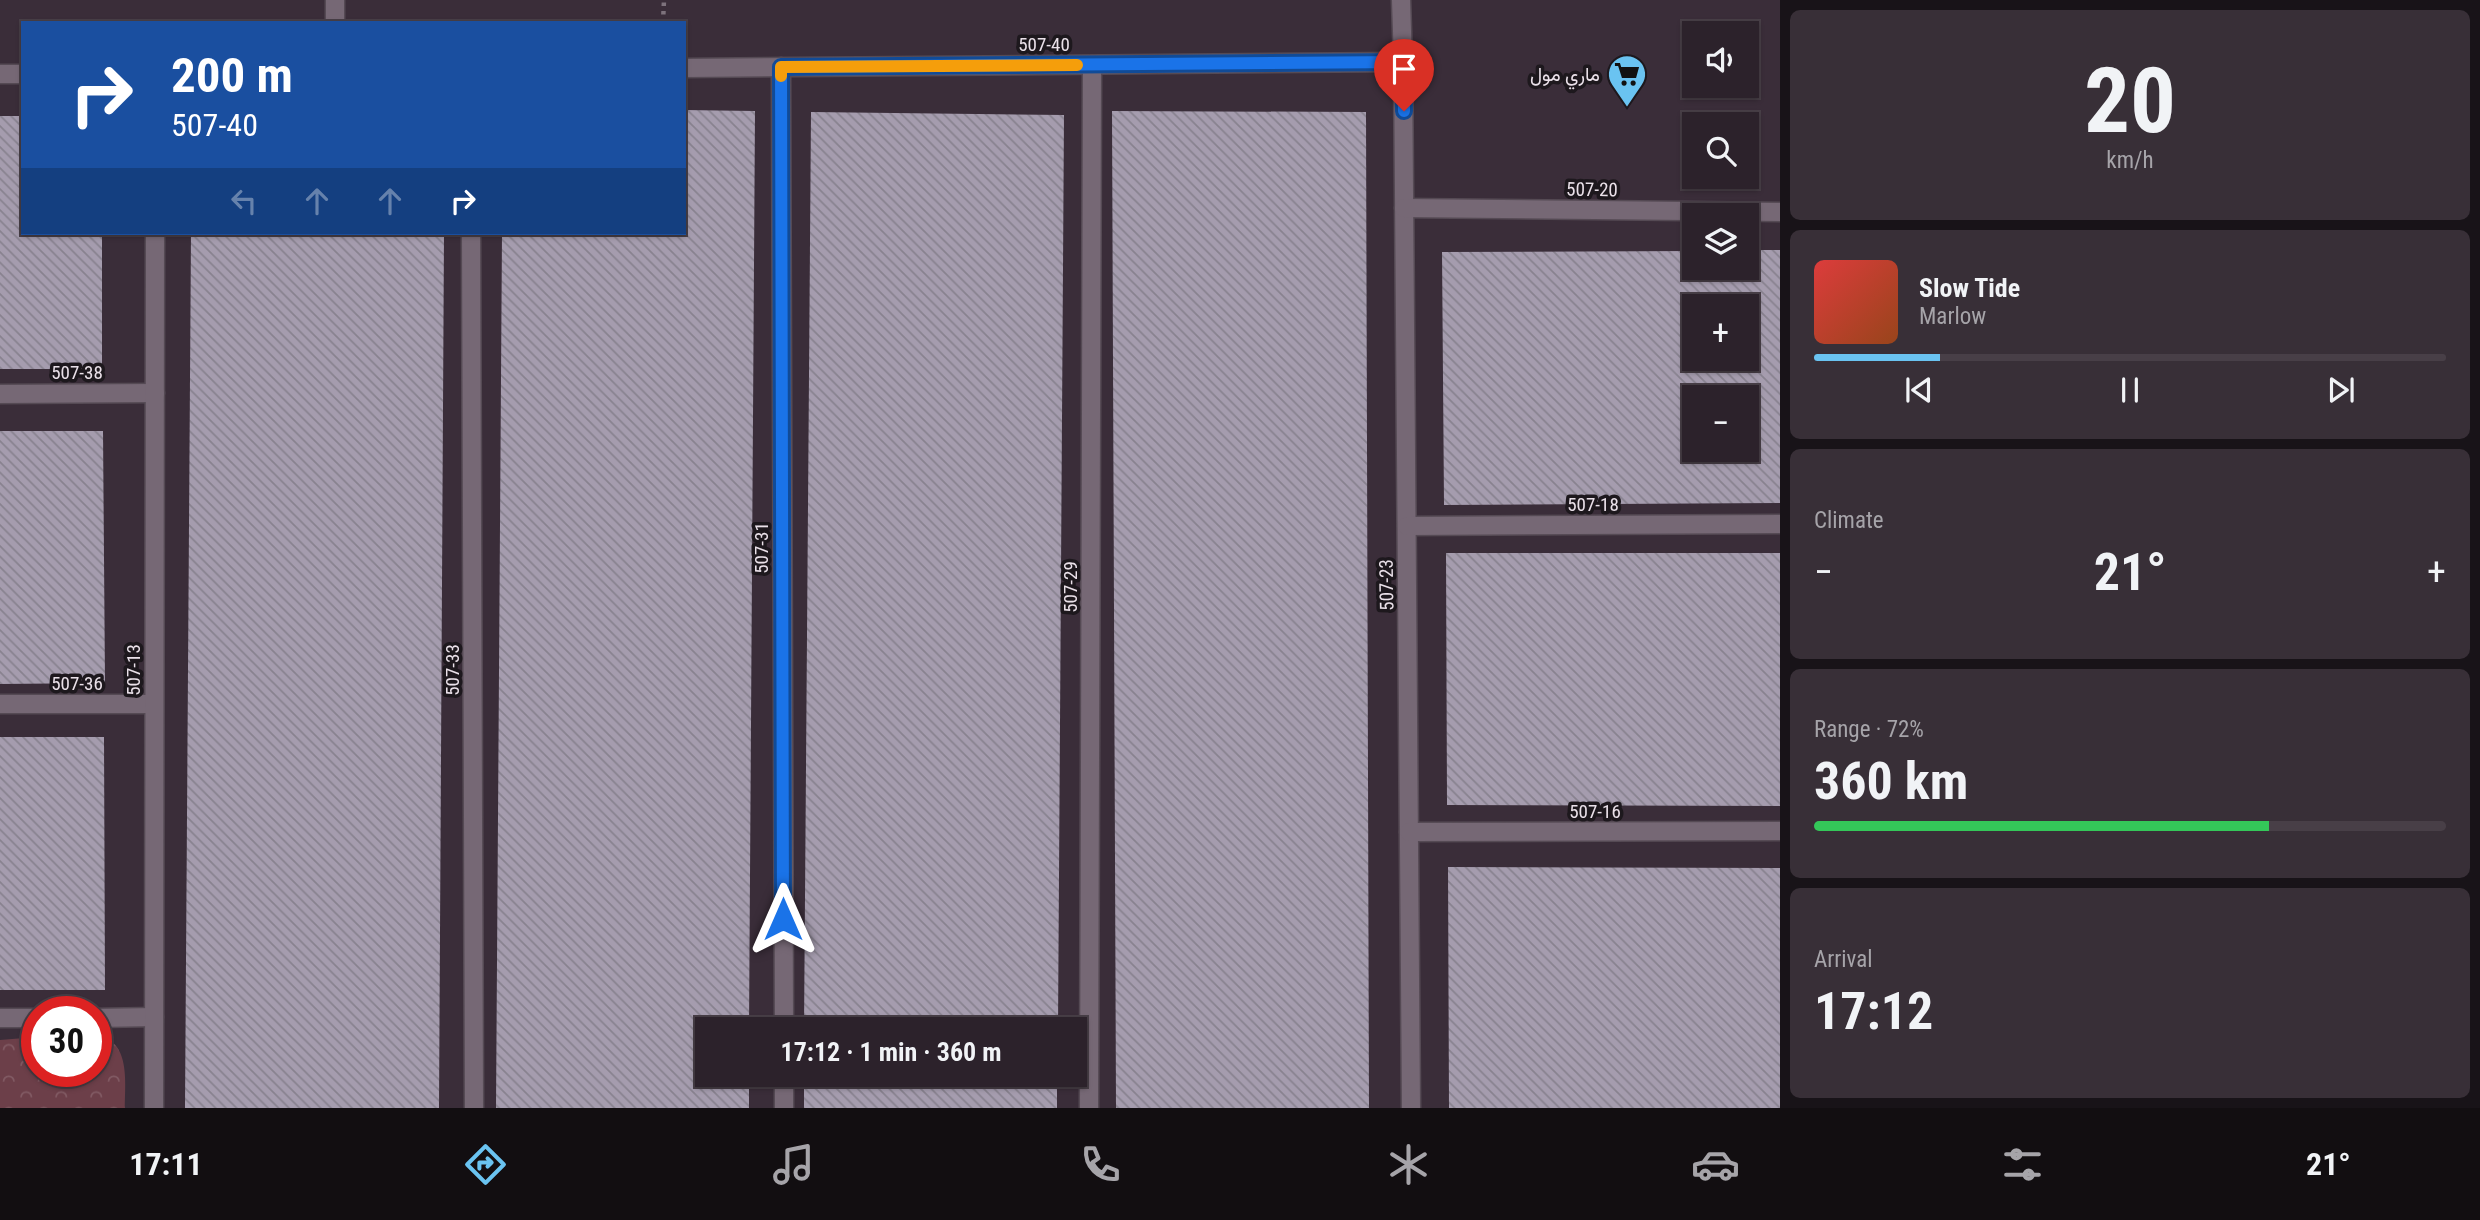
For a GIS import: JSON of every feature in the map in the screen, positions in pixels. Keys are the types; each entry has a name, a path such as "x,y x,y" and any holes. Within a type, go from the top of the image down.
{"street":[{"path":"335,0 335,21"},
{"name":"507-23","path":"1401,0 1412,1108"},
{"name":"507-40","path":"686,68 1403,62"},
{"name":"507-29","path":"1089,1108 1092,65"},
{"name":"507-31","path":"781,67 783,1017"},
{"path":"0,74 21,74"},
{"name":"507-20","path":"1404,208 1780,212"},
{"name":"507-13","path":"154,1108 155,235"},
{"name":"507-33","path":"471,235 474,1108"},
{"name":"507-38","path":"0,394 155,393"},
{"name":"507-18","path":"1407,526 1780,524"},
{"name":"507-36","path":"0,705 154,704"},
{"name":"507-16","path":"1409,832 1780,831"},
{"path":"112,1017 154,1017"},
{"path":"0,1018 21,1018"},
{"path":"784,1087 784,1108"}],"path":[{"path":"663,21 664,0"}],"green space":[{"path":"21,1038 21,1087 112,1087 112,1043 121,1054 124,1064 125,1108 0,1108 0,1040"}],"building":[{"path":"686,110 755,111 749,1017 695,1017 695,1087 749,1087 749,1108 496,1108 502,235 686,235"},
{"path":"1112,111 1366,112 1369,1108 1116,1108"},
{"path":"811,112 1064,115 1058,1017 804,1017"},
{"path":"0,116 21,116 21,235 102,235 102,369 0,369"},
{"path":"191,235 444,235 439,1108 185,1108"},
{"path":"1759,250 1780,250 1780,503 1444,505 1442,252 1682,251 1682,280 1759,280"},
{"path":"0,431 103,431 105,683 0,684"},
{"path":"1446,553 1780,553 1780,806 1447,805"},
{"path":"0,737 104,737 105,990 0,990"},
{"path":"1448,867 1780,868 1780,1108 1449,1108"},
{"path":"804,1087 1057,1087 1057,1108 804,1108"}],"slow traffic":[{"path":"781,76 781,67 1077,65"}],"place":[{"name":"ماري مول","path":"1627,108"}],"route":[{"path":"783,919 781,67 1403,62 1404,111"}]}
